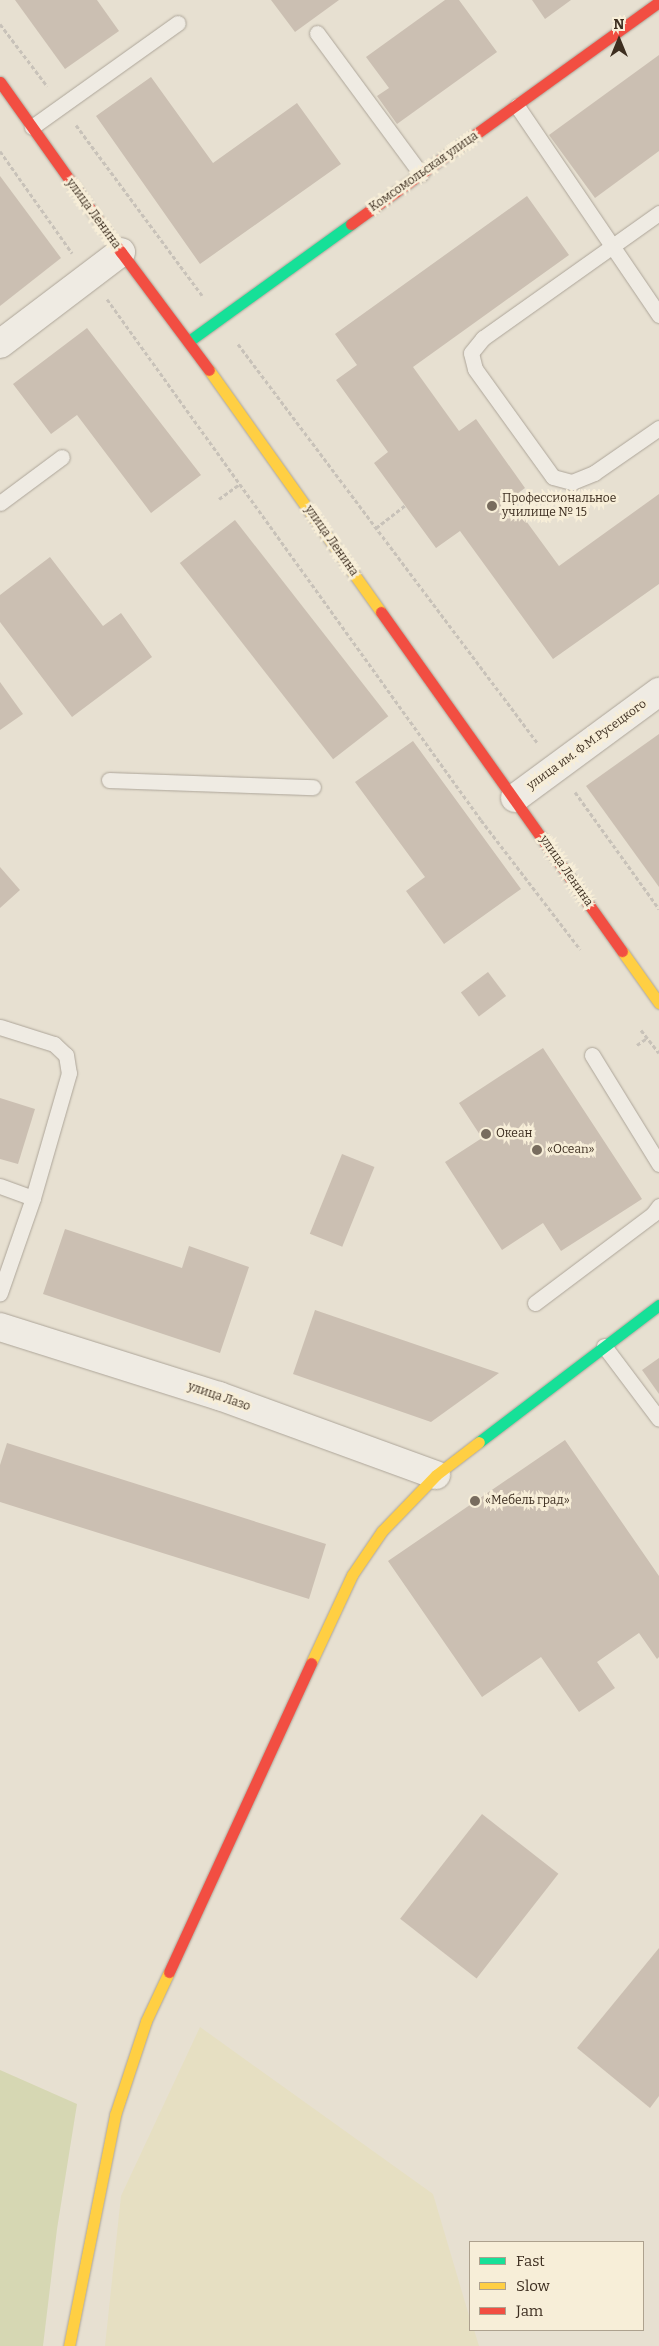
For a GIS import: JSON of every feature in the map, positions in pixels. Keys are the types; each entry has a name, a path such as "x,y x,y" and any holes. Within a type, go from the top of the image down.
{"street":[{"name":"Комсомольская улица","path":"189,341 218,318 517,106 659,2"},
{"name":"улица Ленина","path":"0,82 121,252 189,341 659,1003"},
{"path":"0,344 121,252"},
{"name":"улица им. Ф.М.Русецкого","path":"515,798 659,692"},
{"path":"69,2346 115,2115 146,2021 352,1576 382,1531 436,1475 659,1305"},
{"name":"улица Лазо","path":"0,1327 219,1396 436,1475"}],"lane":[{"path":"32,127 178,23"},
{"path":"317,33 421,174"},
{"path":"517,106 610,246 659,314"},
{"path":"659,213 483,338 471,353 475,369 553,477 572,482 594,473 659,428"},
{"path":"0,503 62,457"},
{"path":"109,780 313,786"},
{"path":"0,1027 54,1044 66,1055 69,1073 33,1198 0,1292"},
{"path":"592,1055 659,1164"},
{"path":"0,1186 33,1198"},
{"path":"535,1302 653,1214 659,1206"},
{"path":"604,1346 659,1419"}],"path":[{"path":"0,24 218,318 557,768 659,909"},
{"path":"0,151 481,820 582,952"},
{"path":"219,499 240,484"},
{"path":"376,528 405,505"},
{"path":"635,1022 659,1053"},
{"path":"637,1044 647,1038"}],"shaded area":[{"path":"200,2027 433,2194 469,2316 469,2331 474,2331 479,2346 105,2346 121,2196"}],"green space":[{"path":"0,2070 77,2104 57,2229 43,2346 0,2346"}],"building":[{"path":"15,0 97,0 119,31 65,69"},
{"path":"271,0 339,0 295,32"},
{"path":"445,0 459,0 497,52 397,124 377,96 389,88 366,57"},
{"path":"532,0 571,0 545,19"},
{"path":"659,55 659,151 595,198 549,135"},
{"path":"151,77 213,163 297,103 341,164 200,264 96,116"},
{"path":"0,176 61,258 0,306"},
{"path":"527,196 569,255 413,367 459,431 476,419 525,488 510,499 559,566 659,494 659,584 553,659 460,531 436,548 374,463 388,452 336,380 357,365 335,334"},
{"path":"87,328 201,475 151,513 77,415 51,434 13,384"},
{"path":"235,520 388,716 333,759 180,563"},
{"path":"50,557 103,626 121,613 152,657 72,717 0,622 0,595"},
{"path":"0,682 23,714 0,730"},
{"path":"659,734 659,887 586,786"},
{"path":"413,741 521,889 444,944 406,891 425,877 355,782"},
{"path":"0,867 20,890 0,908"},
{"path":"488,972 506,996 479,1016 461,992"},
{"name":"«Оcean»","path":"543,1048 642,1199 561,1251 543,1223 502,1250 445,1162 482,1138 459,1103"},
{"path":"0,1098 35,1109 18,1164 0,1159"},
{"path":"342,1154 374,1167 342,1247 310,1234"},
{"path":"65,1229 182,1268 189,1246 249,1267 220,1353 43,1294"},
{"path":"315,1310 499,1373 431,1422 293,1374"},
{"path":"659,1358 659,1394 642,1370"},
{"path":"565,1440 659,1576 659,1657 657,1659 639,1633 597,1662 615,1688 579,1712 541,1657 482,1697 388,1561"},
{"path":"7,1443 326,1544 309,1599 0,1502 0,1465"},
{"path":"482,1814 558,1874 477,1979 400,1919"},
{"path":"659,1948 659,2096 650,2108 577,2048"}],"traffic: fast":[{"path":"189,341 351,224"},
{"path":"479,1442 659,1305"}],"traffic: slow":[{"path":"209,370 381,612"},
{"path":"622,951 659,1003"},
{"path":"311,1663 352,1575 382,1531 436,1475 479,1442"},
{"path":"69,2346 115,2115 146,2021 169,1972"}],"traffic: jam":[{"path":"351,224 659,2"},
{"path":"0,82 121,252 209,370"},
{"path":"381,612 622,951"},
{"path":"169,1972 311,1663"}],"place":[{"name":"Профессиональное училище № 15","path":"492,506"},
{"name":"Океан","path":"486,1134"},
{"name":"«Оcean»","path":"537,1150"},
{"name":"«Мебель град»","path":"475,1501"}]}
